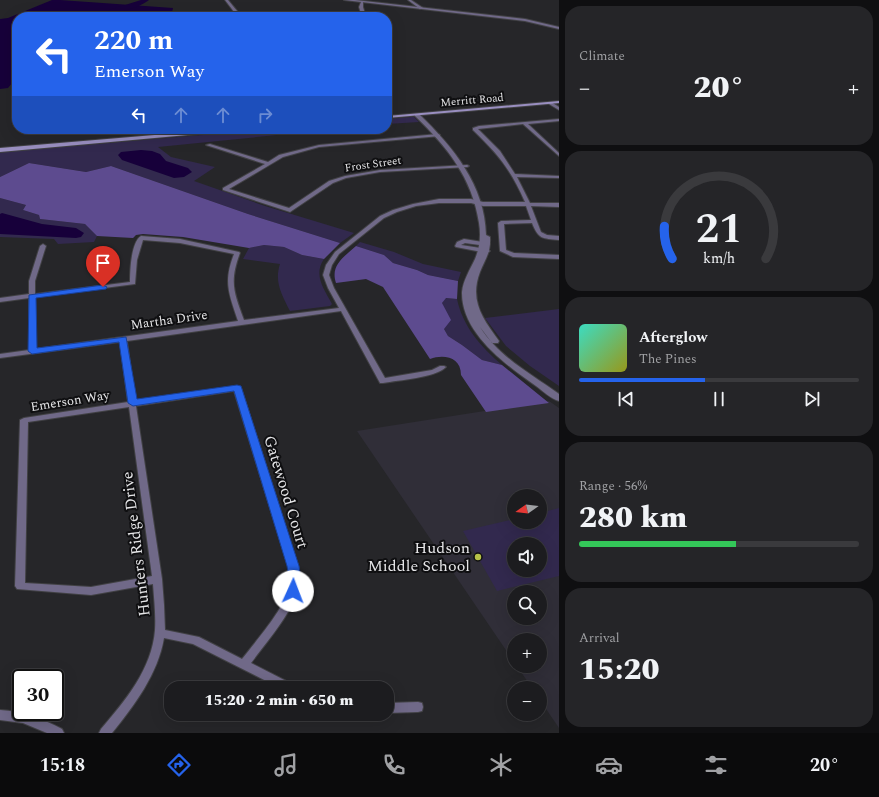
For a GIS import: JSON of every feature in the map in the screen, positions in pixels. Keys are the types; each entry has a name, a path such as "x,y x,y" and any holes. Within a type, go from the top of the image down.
{"main road":[{"name":"Merritt Road","path":"392,117 554,103"},
{"path":"0,150 185,134"}],"street":[{"path":"226,0 236,12"},
{"path":"346,0 525,20 559,28"},
{"path":"409,0 421,8"},
{"path":"362,2 361,7 362,12"},
{"path":"554,103 559,108"},
{"path":"420,114 439,133 464,166 481,202 485,247 472,288 472,300 478,318 498,345 559,392"},
{"path":"559,120 476,128 501,156 515,176 528,204 538,233 543,236 559,238"},
{"path":"524,123 543,138 559,154"},
{"path":"208,145 268,163 293,152 319,146 439,133"},
{"name":"Frost Street","path":"268,163 225,189 290,210 331,182 345,177 380,171 464,166"},
{"path":"515,176 559,177"},
{"path":"442,367 434,372 384,381 342,309 326,275 329,265 337,253 382,217 395,210 415,205 439,201 559,205"},
{"path":"534,221 501,223 502,249 513,255 559,257"},
{"path":"0,300 133,283 132,266 134,252 141,238 180,241 237,253 230,272 230,283 232,295 242,323"},
{"path":"32,351 32,281 42,246"},
{"path":"485,247 470,274 465,290 467,307 472,320 480,333 499,353 559,398"},
{"name":"Martha Drive","path":"0,356 342,309"},
{"name":"Hunters Ridge Drive","path":"105,733 120,716 138,689 152,661 160,633 160,607 157,579 123,339"},
{"name":"Emerson Way","path":"157,579 91,591 20,586 24,420 237,388"},
{"name":"Gatewood Court","path":"237,388 293,566 295,579 293,591 286,607 244,665"},
{"path":"160,633 196,640 276,681"},
{"path":"394,708 418,706"},
{"path":"0,715 7,715 44,725 58,733"}],"shaded area":[{"path":"52,0 173,8 172,12 23,12"},
{"path":"12,16 12,83 8,88 0,89 0,19"},
{"path":"414,117 419,122 392,124 392,119"},
{"path":"214,134 287,134 158,147 171,157 215,167 194,181 265,206 354,233 340,243 248,214 111,166 86,172 29,163 0,177 0,152"},
{"path":"141,150 152,151 160,154 166,161 188,168 192,172 184,177 174,178 122,160 118,155 121,152"},
{"path":"29,163 86,172 111,166 248,214 340,243 324,259 302,255 284,247 264,245 249,248 183,237 143,234 136,235 133,238 97,236 85,224 40,219 39,215 23,210 26,205 0,198 0,177"},
{"path":"0,198 26,205 23,210 39,215 40,219 85,224 97,236 94,242 58,244 54,239 0,237"},
{"path":"2,213 42,224 76,228 84,233 81,237 76,238 0,234 0,214"},
{"path":"360,242 394,252 423,264 461,272 458,281 428,275 393,263 384,255 356,246"},
{"path":"264,245 284,247 302,255 324,259 319,271 321,282 332,304 330,306 290,311 278,283 278,271 280,264 243,259 249,248"},
{"path":"356,246 384,255 393,263 428,275 458,281 457,299 446,298 442,303 451,320 444,329 448,336 482,360 502,365 549,403 486,412 461,375 458,364 455,361 446,357 430,359 383,287 366,279 336,283 335,271 339,262"},
{"path":"445,298 457,299 464,319 474,336 480,344 502,365 482,360 448,336 444,329 442,303"},
{"path":"559,309 559,386 530,366 506,346 485,318"},
{"name":"Hudson Middle School","path":"549,401 559,408 559,728 547,710 547,681 527,681 522,673 547,673 547,633 507,633 507,652 357,431"},
{"path":"559,508 559,576 522,585 507,585 507,589 497,591 463,531 507,521 507,529 547,529 547,511"}],"waterway":[{"path":"109,12 135,5 146,0"}],"place":[{"name":"Hudson Middle School","path":"478,557"}],"route":[{"path":"103,287 32,296 32,351 123,339 133,403 237,388 293,566 295,579 293,591"}]}
